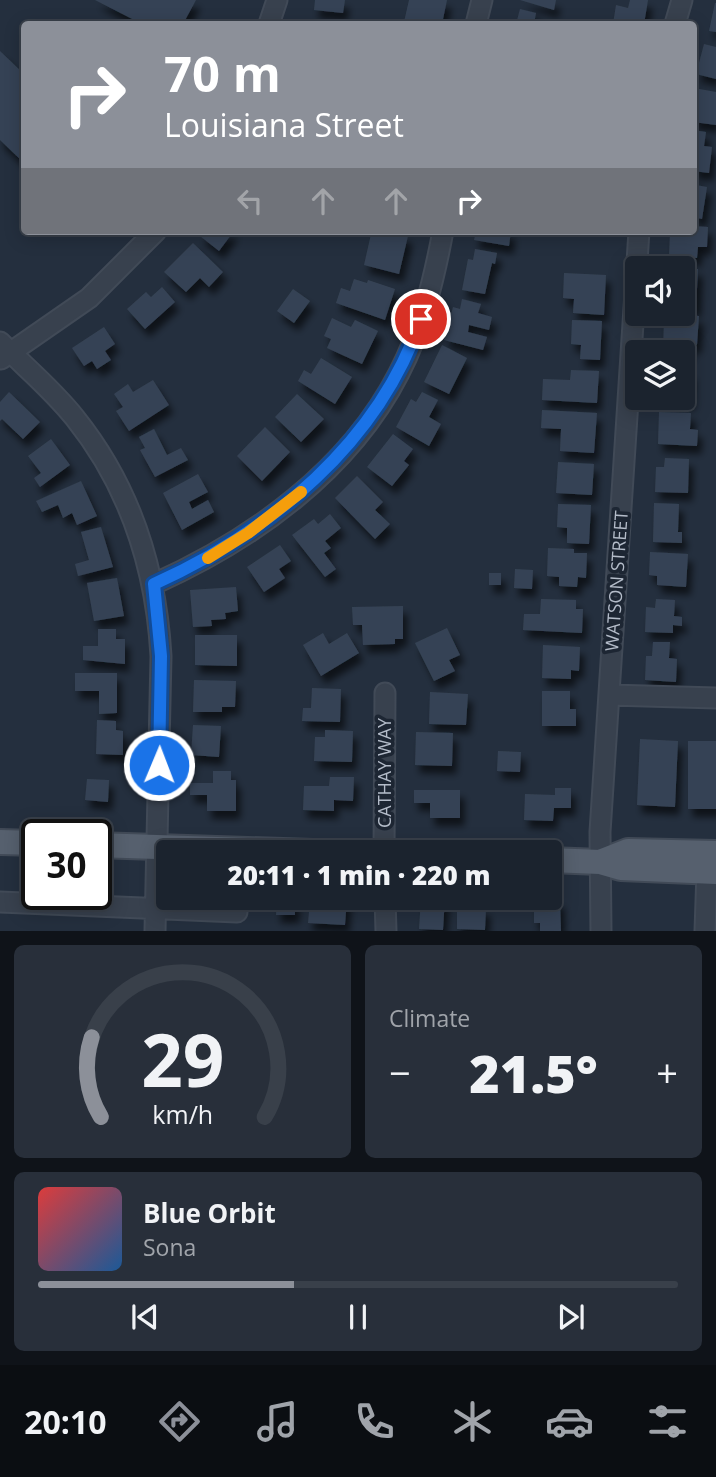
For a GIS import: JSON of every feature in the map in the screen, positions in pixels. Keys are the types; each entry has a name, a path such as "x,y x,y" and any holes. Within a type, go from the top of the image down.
{"main road":[{"path":"0,842 21,843"},
{"path":"112,846 156,847"},
{"path":"562,860 600,862 621,868 713,865"}],"street":[{"path":"270,21 276,0"},
{"path":"477,21 482,0"},
{"path":"676,21 682,0"},
{"path":"152,235 89,298 4,351 74,417 98,449 130,508 154,584 161,656 157,840"},
{"path":"154,584 218,552 277,512 334,460 366,423 389,392 414,338 427,300 442,235"},
{"name":"WATSON STREET","path":"601,931 600,862 639,235"},
{"name":"CATHAY WAY","path":"384,840 385,693"},
{"path":"610,695 716,698"},
{"path":"705,931 713,865"},
{"path":"155,931 156,877"},
{"path":"0,902 237,912"},
{"path":"385,910 386,931"}],"building":[{"path":"95,0 196,0 185,21 136,21"},
{"path":"315,0 345,0 343,13 314,10"},
{"path":"409,0 447,0 443,21 404,21"},
{"path":"520,0 556,0 554,10"},
{"path":"630,0 648,0 644,21 613,21 616,5 628,8"},
{"path":"716,3 716,32 709,31"},
{"path":"520,9 536,13 535,21 517,21"},
{"path":"704,44 716,47 716,79 697,74"},
{"path":"0,51 21,71 21,160 0,140"},
{"path":"697,89 716,92 716,125 697,123"},
{"path":"697,131 706,132 704,146 712,147 709,173 697,172"},
{"path":"697,185 707,187 702,219 697,218"},
{"path":"697,226 708,227 707,247 698,247 697,258 669,256 670,235 697,235"},
{"path":"201,235 231,235 219,251"},
{"path":"371,235 408,236 399,274 364,265"},
{"path":"475,235 510,235 509,246 474,240"},
{"path":"193,243 223,272 209,287 200,278 186,292 164,272"},
{"path":"475,249 497,253 485,294 462,290 468,259 473,260"},
{"path":"695,269 698,269 695,309"},
{"path":"564,273 606,275 604,315 573,313 574,299 563,298"},
{"path":"354,279 367,283 368,280 395,289 385,320 336,303 341,288 350,291"},
{"path":"162,287 175,302 145,329 127,309 146,292 151,297"},
{"path":"293,289 310,301 294,323 277,311"},
{"path":"462,299 481,304 478,313 492,317 489,330 469,325 468,332 487,337 483,350 444,340 453,307 460,309"},
{"path":"695,316 699,316 697,345 695,340 663,340 664,326 695,326"},
{"path":"332,318 351,327 355,320 378,331 362,364 327,348 331,339 324,336"},
{"path":"572,320 602,321 600,360 580,359 581,345 571,344"},
{"path":"104,327 115,344 105,351 111,360 97,369 92,361 84,366 72,348"},
{"path":"442,345 467,358 449,394 424,382"},
{"path":"321,358 352,377 335,404 298,381 304,370 311,374"},
{"path":"571,370 599,371 597,403 542,400 543,379 570,380"},
{"path":"153,380 169,405 129,431 116,411 123,407 114,394 128,384 133,392"},
{"path":"9,392 40,422 23,439 2,419 0,421 0,402"},
{"path":"422,392 438,400 429,417 441,424 429,446 396,427 411,399 416,402"},
{"path":"297,394 324,419 301,442 275,417"},
{"path":"542,410 597,413 594,453 560,451 561,429 541,428"},
{"path":"659,412 691,413 690,429 698,430 697,446 658,444"},
{"path":"265,427 290,452 262,481 237,456"},
{"path":"154,429 167,455 181,448 188,460 155,477 140,450 145,448 139,437"},
{"path":"393,434 413,449 404,461 409,465 392,486 367,467"},
{"path":"51,439 70,465 40,487 34,478 41,473 28,456"},
{"path":"665,458 689,459 688,493 655,492 656,467 664,467"},
{"path":"558,462 594,464 592,495 556,493"},
{"path":"198,474 208,492 189,502 192,509 208,500 214,512 182,530 163,493"},
{"path":"357,476 383,502 375,510 390,524 375,539 335,498"},
{"path":"81,481 97,516 77,525 72,513 63,518 58,505 42,512 36,501"},
{"path":"654,503 679,504 678,532 682,532 682,543 653,542"},
{"path":"558,504 591,505 589,544 567,543 567,528 557,527"},
{"path":"330,514 341,528 325,541 331,548 324,553 336,569 325,577 292,535 314,519 318,524"},
{"path":"101,527 113,567 78,576 75,564 89,560 81,532"},
{"path":"280,545 291,561 279,569 285,578 264,592 247,567"},
{"path":"548,548 574,549 574,553 587,553 586,578 578,577 577,587 559,586 559,577 547,576"},
{"path":"650,552 688,554 686,587 657,585 657,576 649,575"},
{"path":"515,569 533,570 532,589 514,588"},
{"path":"489,573 501,573 501,585 489,585"},
{"path":"117,578 124,616 94,621 87,583"},
{"path":"236,587 238,611 225,613 226,619 211,620 212,626 193,627 190,590"},
{"path":"541,599 576,600 576,609 583,609 582,633 523,630 524,614 540,614"},
{"path":"656,599 675,600 674,616 682,617 682,626 673,625 673,633 645,632 646,607 655,608"},
{"path":"403,606 403,639 395,639 395,644 363,645 362,625 353,625 352,607"},
{"path":"447,628 460,655 449,660 455,671 434,681 415,643"},
{"path":"98,629 116,629 116,639 125,639 125,664 83,660 83,646 98,646"},
{"path":"323,633 329,644 347,633 359,653 321,676 303,645"},
{"path":"195,635 237,635 237,666 195,665"},
{"path":"653,642 670,642 669,658 677,659 676,682 645,680 646,656 652,656"},
{"path":"543,645 580,647 579,671 571,670 571,679 542,678"},
{"path":"75,673 117,673 117,713 99,714 99,691 75,691"},
{"path":"194,680 236,681 235,707 222,707 222,712 193,712"},
{"path":"312,688 341,689 340,722 302,721 303,708 311,708"},
{"path":"542,691 570,691 570,709 576,709 576,726 542,726"},
{"path":"430,692 468,694 466,725 429,724"},
{"path":"97,720 116,721 116,730 123,731 123,755 96,754"},
{"path":"193,725 221,726 219,757 191,755"},
{"path":"325,730 353,731 352,762 314,761 315,737 325,737"},
{"path":"416,732 453,733 452,766 415,765"},
{"path":"640,739 678,741 675,807 637,805"},
{"path":"688,741 716,741 716,809 688,809"},
{"path":"498,751 521,752 520,772 497,771"},
{"path":"213,771 231,771 231,780 236,780 236,811 207,811 207,795 190,795 190,783 213,783"},
{"path":"330,777 354,777 353,801 334,800 334,811 303,810 304,786 329,786"},
{"path":"87,779 109,780 108,802 85,800"},
{"path":"555,788 571,788 571,808 554,808 553,821 524,820 525,794 555,795"},
{"path":"414,790 460,790 460,818 430,818 430,803 414,803"},
{"path":"276,910 295,910 295,915 276,915"},
{"path":"346,910 345,925 308,923 309,912"},
{"path":"420,910 444,910 443,930 419,929"},
{"path":"457,910 486,910 485,930 457,929"},
{"path":"534,910 560,910 561,931 540,931 540,923 534,923"}],"slow traffic":[{"path":"208,558 248,533 301,492"}],"route":[{"path":"159,765 161,656 154,584 218,552 248,533 305,489 343,451 389,392 401,371 421,319"}]}
